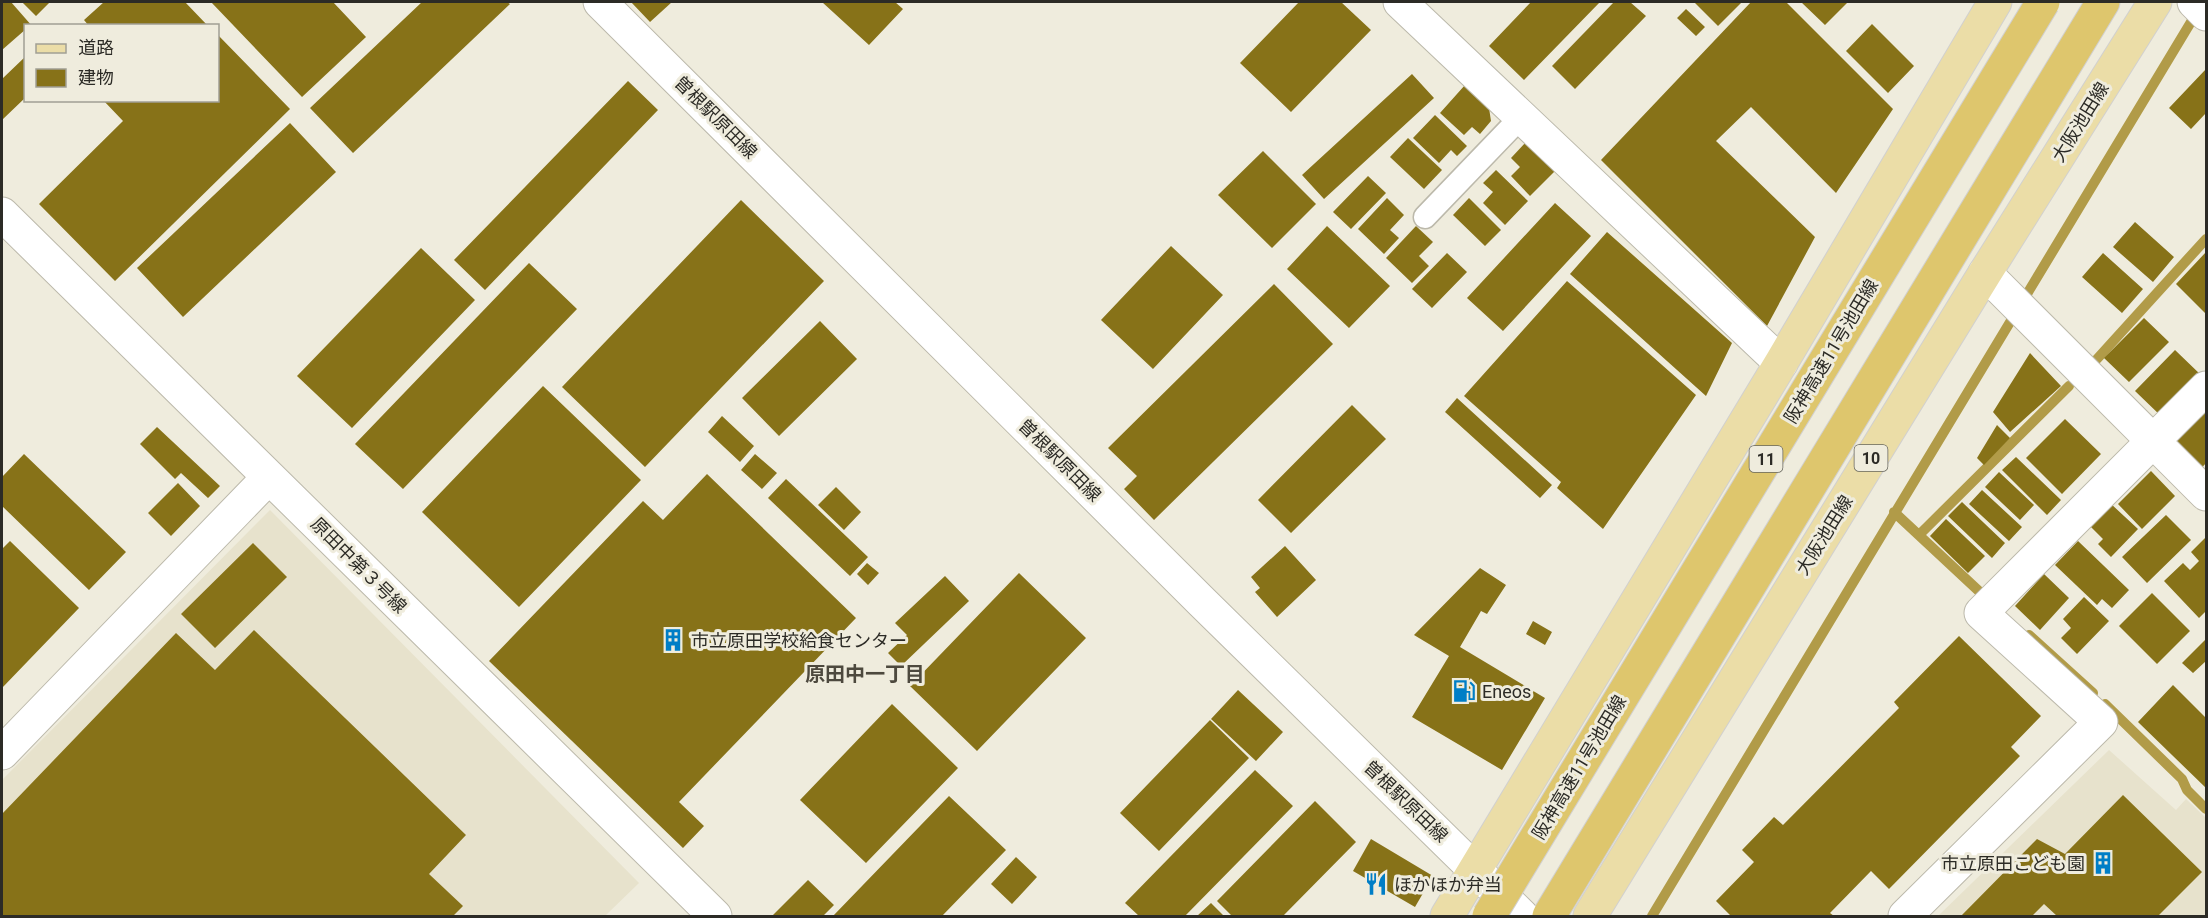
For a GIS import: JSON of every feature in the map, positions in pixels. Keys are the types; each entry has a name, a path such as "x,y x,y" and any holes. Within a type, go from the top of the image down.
{"highway":[{"name":"阪神高速11号池田線","path":"1489,916 2043,2"},
{"path":"1549,916 2103,2"}],"main road":[{"path":"1448,916 1995,2"},
{"name":"大阪池田線","path":"1590,916 1996,284 2155,2"}],"street":[{"name":"曽根駅原田線","path":"600,2 1194,594 1522,916"},
{"path":"1400,2 1781,363"},
{"path":"2194,2 2206,14"},
{"name":"原田中第３号線","path":"2,214 716,916"},
{"path":"1996,284 2206,494"},
{"path":"1905,916 2102,722 1981,613 2206,388"},
{"path":"2,753 269,477"}],"lane":[{"path":"1425,217 1521,117"}],"shaded area":[{"path":"270,510 639,883 605,916 2,916 2,780"},
{"path":"2109,750 2176,810 2186,799 2206,818 2206,916 1938,916"}],"building":[{"path":"2,2 11,2 30,24 24,24 24,31 2,50"},
{"path":"22,2 50,2 36,16"},
{"path":"104,2 185,2 206,24 87,24 84,20"},
{"path":"211,2 333,2 366,37 302,97"},
{"path":"422,2 507,2 510,4 353,153 310,108"},
{"path":"631,2 672,2 650,22"},
{"path":"822,2 895,2 903,9 869,45"},
{"path":"1299,2 1341,2 1371,30 1291,112 1240,63"},
{"path":"1531,2 1600,2 1524,80 1489,46"},
{"path":"1614,2 1630,2 1646,16 1575,89 1552,66"},
{"path":"1694,2 1742,2 1718,26"},
{"path":"1751,2 1786,2 1893,109 1836,193 1751,107 1716,141 1815,237 1767,326 1601,160"},
{"path":"1801,2 1848,2 1825,25"},
{"path":"1686,9 1705,27 1696,36 1677,18"},
{"path":"1872,24 1914,66 1888,93 1846,51"},
{"path":"219,36 290,109 115,281 39,204 123,121 105,102 219,102"},
{"path":"24,58 24,99 2,120 2,79"},
{"path":"2206,69 2206,113 2191,129 2169,108"},
{"path":"1412,74 1434,98 1324,199 1302,175"},
{"path":"628,81 658,110 485,290 454,260"},
{"path":"1465,85 1489,108 1491,121 1480,134 1472,127 1464,135 1440,113"},
{"path":"1435,115 1467,146 1457,156 1451,150 1439,163 1413,138"},
{"path":"290,123 336,172 183,317 137,268"},
{"path":"1408,138 1442,170 1424,189 1390,157"},
{"path":"1527,141 1556,170 1530,196 1511,176 1520,167 1511,158"},
{"path":"1263,151 1316,204 1272,248 1218,195"},
{"path":"1496,170 1528,201 1505,225 1483,203 1493,192 1483,183"},
{"path":"1368,176 1386,193 1351,229 1333,212"},
{"path":"1387,198 1404,215 1390,230 1399,238 1384,254 1358,229"},
{"path":"1469,198 1501,230 1485,246 1453,215"},
{"path":"741,200 824,281 645,467 562,387"},
{"path":"1555,203 1591,236 1503,331 1467,298"},
{"path":"2135,222 2174,257 2153,282 2113,247"},
{"path":"1327,226 1390,286 1349,328 1287,269"},
{"path":"1416,226 1433,242 1419,256 1429,266 1412,283 1386,258"},
{"path":"1607,232 1732,343 1706,396 1570,274"},
{"path":"1171,246 1223,295 1153,369 1101,320"},
{"path":"421,248 475,300 352,428 297,376"},
{"path":"2206,252 2206,314 2176,284"},
{"path":"1447,253 1467,272 1432,308 1412,289"},
{"path":"2103,253 2143,289 2122,313 2082,277"},
{"path":"529,263 577,309 403,489 355,444"},
{"path":"1567,281 1696,395 1603,529 1557,488 1561,482 1464,396"},
{"path":"1274,284 1333,344 1154,520 1124,489 1137,476 1108,448"},
{"path":"2144,318 2169,342 2129,382 2104,358"},
{"path":"820,321 857,359 779,436 742,398"},
{"path":"2175,350 2202,376 2162,417 2135,391"},
{"path":"2030,353 2061,386 2010,432 1993,412"},
{"path":"543,386 641,480 519,607 422,512"},
{"path":"1457,398 1552,485 1540,498 1445,412"},
{"path":"1352,405 1386,439 1291,533 1258,500"},
{"path":"2206,409 2206,463 2199,471 2172,445"},
{"path":"722,416 754,446 740,462 708,432"},
{"path":"2065,419 2101,454 2062,494 2026,458"},
{"path":"1997,425 2010,438 1984,465 1977,458"},
{"path":"157,427 220,486 208,498 181,473 175,479 140,444"},
{"path":"24,454 126,552 89,590 2,506 2,477"},
{"path":"755,454 777,473 762,489 741,470"},
{"path":"2016,457 2061,500 2047,515 2002,470"},
{"path":"2151,471 2175,496 2142,529 2118,504"},
{"path":"1999,472 2034,505 2020,520 1985,487"},
{"name":"市立原田学校給食センター","path":"707,474 856,618 679,802 704,826 683,848 489,661 643,501 663,520"},
{"path":"786,479 868,557 850,576 768,498"},
{"path":"178,483 200,506 171,536 148,513"},
{"path":"836,487 861,512 844,530 818,505"},
{"path":"1982,490 2022,527 2009,541 1969,504"},
{"path":"1962,502 2005,543 1992,558 1948,516"},
{"path":"2110,503 2138,529 2111,557 2098,544 2103,539 2089,525"},
{"path":"2166,515 2191,540 2147,583 2122,557"},
{"path":"1946,519 1985,556 1968,573 1930,536"},
{"path":"2206,537 2206,611 2199,618 2164,581 2183,563 2190,570 2199,561 2191,552"},
{"path":"10,541 79,608 2,688 2,549"},
{"path":"2078,541 2129,590 2112,608 2102,599 2097,605 2055,565"},
{"path":"253,543 287,577 215,648 181,614"},
{"path":"1285,546 1316,580 1277,617 1255,592 1260,588 1251,577"},
{"path":"867,563 879,573 868,585 857,574"},
{"path":"1480,568 1506,585 1487,614 1481,611 1460,647 1545,698 1502,770 1412,717 1449,656 1414,635"},
{"path":"1019,573 1086,638 977,751 910,686"},
{"path":"2044,574 2069,598 2040,630 2015,606"},
{"path":"945,576 969,601 901,666 888,653 907,635 895,623"},
{"path":"2152,593 2190,631 2157,664 2119,626"},
{"path":"2084,597 2109,621 2077,654 2061,638 2071,628 2063,619"},
{"path":"1533,621 1552,632 1545,645 1526,634"},
{"path":"254,630 466,835 429,874 463,906 453,916 2,916 2,814 176,633 215,670"},
{"path":"1959,636 2041,716 2011,747 2020,756 1889,889 1871,871 1830,913 1834,916 1731,916 1716,901 1754,862 1742,850 1774,817 1783,825 1899,708 1894,702"},
{"path":"2206,639 2206,661 2193,673 2182,663"},
{"path":"2173,685 2206,718 2206,788 2138,722"},
{"path":"1238,690 1283,732 1256,761 1211,719"},
{"path":"892,704 958,768 866,863 800,800"},
{"path":"1210,720 1249,758 1159,851 1120,813"},
{"path":"1255,770 1293,806 1185,916 1139,916 1125,903"},
{"name":"市立原田こども園","path":"2123,795 2202,872 2158,916 2057,916 2044,904 2032,916 1961,916 2037,839 2065,854"},
{"path":"949,796 1006,850 942,916 833,916"},
{"path":"1315,801 1356,842 1283,916 1232,916 1217,901"},
{"path":"1371,839 1433,876 1415,907 1353,871"},
{"path":"1016,857 1037,877 1012,904 991,884"},
{"path":"808,880 834,905 823,916 772,916"},
{"path":"1211,903 1224,916 1197,916"}],"waterway":[{"path":"1652,916 2197,12"},
{"path":"2097,359 2206,239"},
{"path":"1919,535 2069,386"},
{"path":"1894,512 1982,594"},
{"path":"2029,635 2093,693"},
{"path":"2105,704 2182,779 2187,790 2206,809"}],"place":[{"name":"市立原田学校給食センター","path":"673,640"},
{"name":"Eneos","path":"1464,691"},
{"name":"市立原田こども園","path":"2103,863"},
{"name":"ほかほか弁当","path":"1376,884"}],"district":[{"name":"原田中一丁目","path":"865,674"}]}
